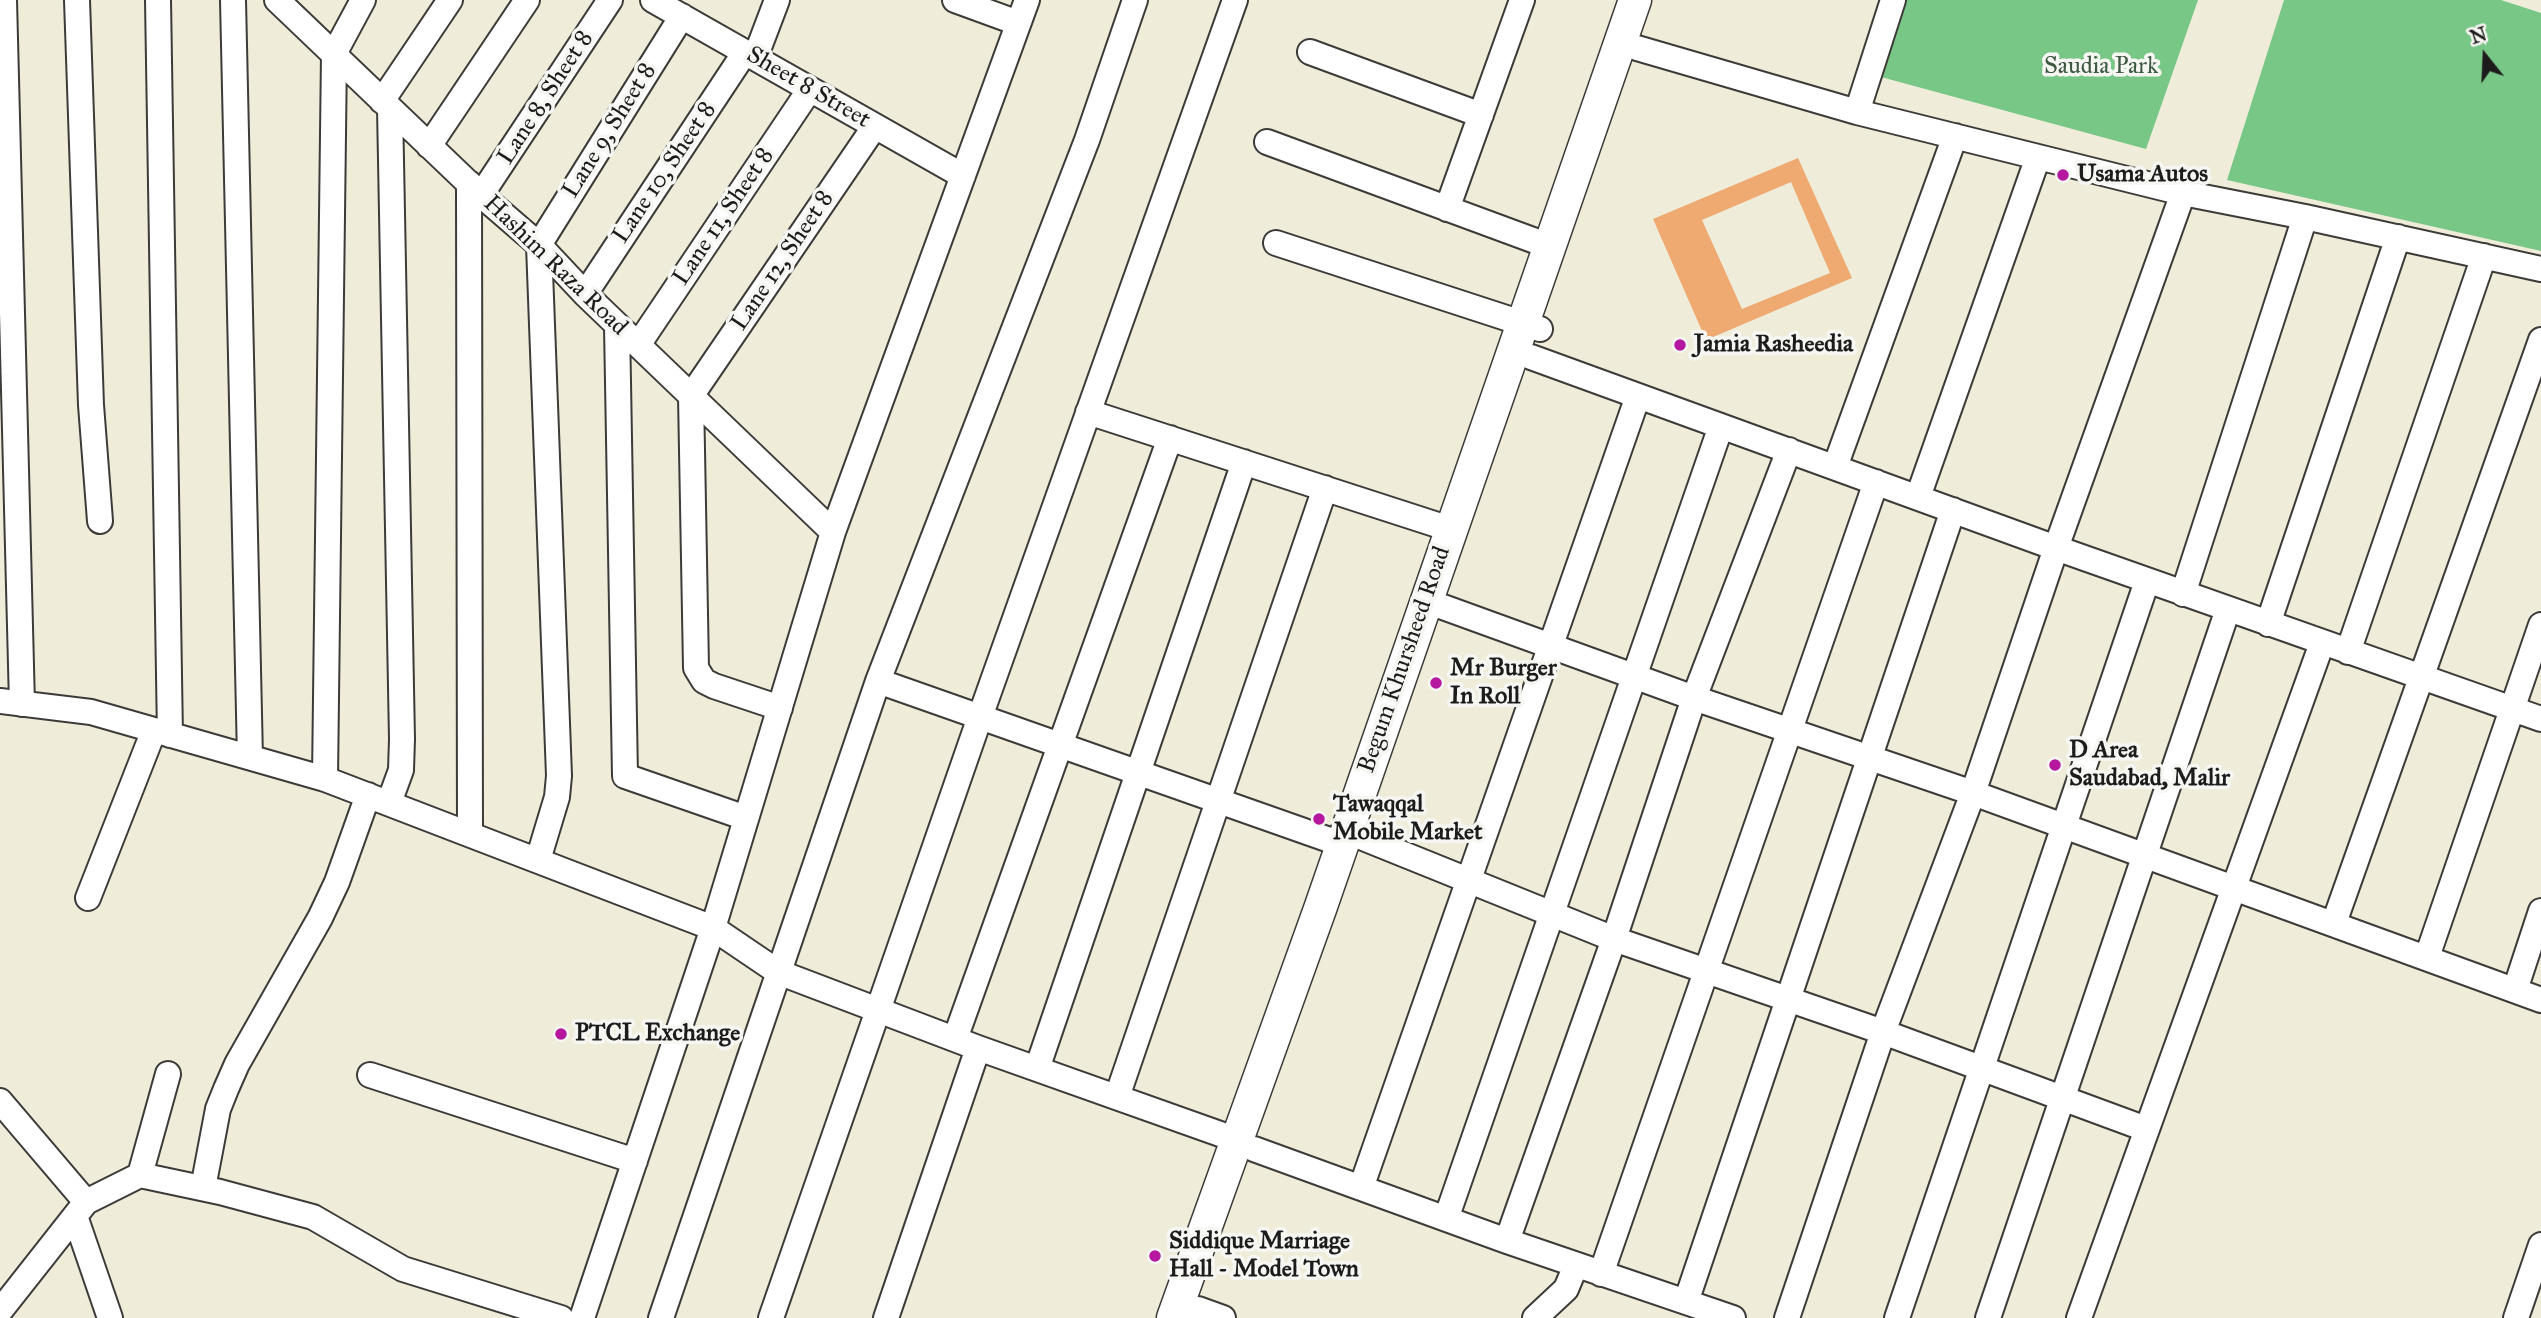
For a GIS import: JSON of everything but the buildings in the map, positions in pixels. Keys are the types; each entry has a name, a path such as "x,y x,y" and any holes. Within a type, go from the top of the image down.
{"main road":[{"name":"Begum Khursheed Road","path":"1197,1316 1246,1145 1393,722 1450,529 1531,336 1549,246 1634,0"},
{"name":"Begum Khursheed Road","path":"1393,722 1443,607 1531,336 1654,0"}],"street":[{"path":"4,0 11,703 91,712 325,779 713,928 778,972 1446,1219 1733,1318"},
{"path":"77,0 91,405 100,521"},
{"path":"88,898 162,733 158,0"},
{"path":"233,0 250,757"},
{"name":"Hashim Raza Road","path":"277,0 429,146 539,245 584,294 833,532"},
{"path":"325,779 334,54 363,0"},
{"path":"203,1188 219,1109 232,1077 320,918 379,799 401,770 386,104 450,0"},
{"path":"429,146 527,0"},
{"name":"Lane 8, Sheet 8","path":"475,189 610,0"},
{"name":"Sheet 8 Street","path":"653,0 963,176"},
{"name":"Lane 10, Sheet 8","path":"584,294 750,55 777,0"},
{"path":"955,0 1018,23"},
{"path":"582,1318 713,928 833,532 1027,0"},
{"path":"661,1318 878,681 1087,140 1135,0"},
{"path":"771,1318 980,717 1236,0"},
{"path":"1447,209 1522,0"},
{"path":"1857,112 1893,0"},
{"name":"Lane 9, Sheet 8","path":"539,245 682,16"},
{"path":"1637,48 1857,112 2183,193 2541,269"},
{"path":"1310,52 1480,115"},
{"name":"Lane 11, Sheet 8","path":"638,345 810,89"},
{"name":"Lane 12, Sheet 8","path":"691,397 875,126"},
{"path":"1835,467 1955,136"},
{"path":"1267,142 1549,246"},
{"path":"1918,498 2038,157"},
{"path":"470,834 475,189"},
{"path":"1787,1318 1883,1032 1973,793 2056,548 2183,193"},
{"path":"2183,594 2305,217"},
{"path":"2268,624 2398,237"},
{"path":"1276,243 1531,336 1638,396 2183,594 2541,719"},
{"path":"538,860 557,797 559,776 539,245"},
{"path":"2347,652 2484,256"},
{"path":"617,326 625,776 747,818"},
{"path":"2334,923 2541,340"},
{"path":"1361,1188 1638,396"},
{"path":"691,397 696,668 704,681 714,686 780,708"},
{"path":"1088,412 1450,529"},
{"path":"1446,1219 1721,426"},
{"path":"955,1039 1170,438"},
{"path":"1507,1241 1614,939 1694,698 1789,450"},
{"path":"1037,1069 1244,462"},
{"path":"1601,1274 1877,482"},
{"path":"1116,1097 1325,488"},
{"path":"1686,1302 1953,510"},
{"path":"1898,1318 2147,581"},
{"path":"1443,607 1694,698 1973,793 2541,1000"},
{"path":"1987,1318 2228,609"},
{"path":"2427,957 2541,625"},
{"path":"2079,1318 2322,643"},
{"path":"878,681 1218,801 1351,841 1469,881 1614,939 1883,1032 2147,1129"},
{"path":"2515,990 2541,911"},
{"path":"886,1318 978,1048"},
{"path":"141,1175 168,1074"},
{"path":"370,1074 635,1161"},
{"path":"0,1101 81,1209 110,1318"},
{"path":"0,1311 81,1209 141,1175 313,1217 403,1269 561,1318"},
{"path":"2516,1318 2541,1245"},
{"path":"1537,1318 1566,1289 1576,1265"}],"green space":[{"name":"Saudia Park","path":"1906,0 2198,0 2146,149 1881,77"},
{"path":"2284,0 2501,0 2541,13 2541,251 2227,180"}],"place":[{"name":"Usama Autos","path":"2063,175"},
{"name":"Jamia Rasheedia","path":"1680,345"},
{"name":"Mr Burger In Roll","path":"1436,683"},
{"name":"D Area Saudabad, Malir","path":"2055,765"},
{"name":"Tawaqqal Mobile Market","path":"1319,819"},
{"name":"PTCL Exchange","path":"561,1034"},
{"name":"Siddique Marriage Hall - Model Town","path":"1155,1256"}]}
